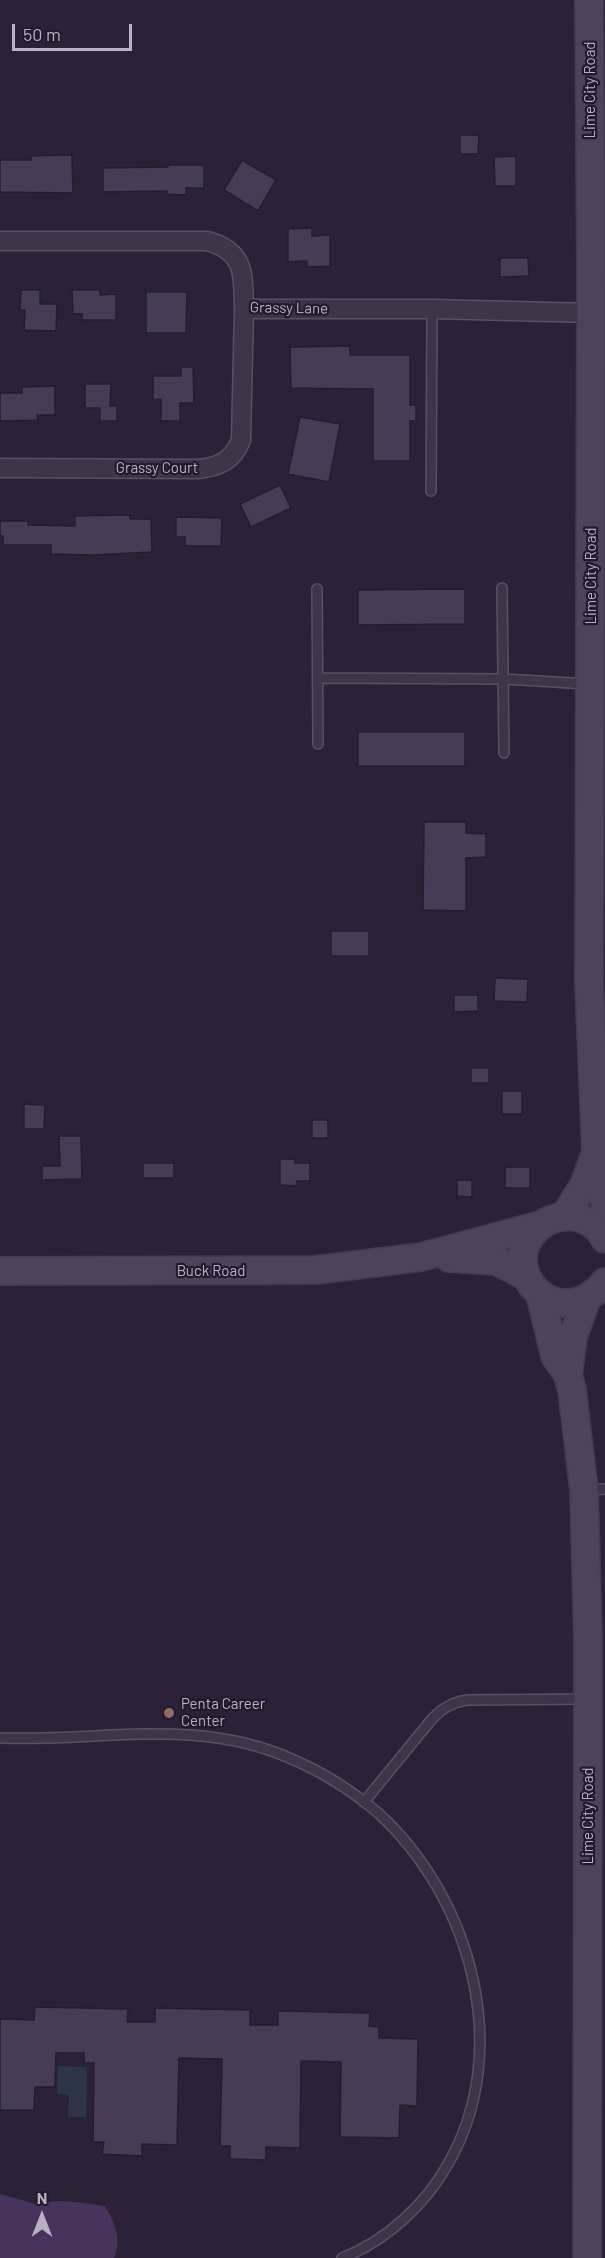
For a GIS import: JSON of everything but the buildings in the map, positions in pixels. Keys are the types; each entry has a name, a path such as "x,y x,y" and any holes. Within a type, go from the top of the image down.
{"street":[{"name":"Lime City Road","path":"592,16 598,274 591,313 594,503 590,684 594,715 593,983 596,1152 604,1178 605,1203"},
{"name":"Grassy Lane","path":"0,241 207,241 216,243 233,254 239,263 243,274 243,309 432,309 591,313"},
{"name":"Grassy Court","path":"0,468 198,469 223,463 233,455 241,440 243,309"},
{"name":"Lime City Road","path":"587,2258 588,1699 595,1490 568,1375 555,1356 533,1285 523,1263 528,1240 553,1221 584,1185 596,1152"},
{"path":"553,1221 570,1216 588,1222 598,1229 605,1239"},
{"name":"Buck Road","path":"0,1271 316,1270 421,1257 553,1221"},
{"name":"Buck Road","path":"421,1257 497,1261 558,1303 572,1303 598,1291"},
{"name":"Lime City Road","path":"568,1375 573,1337 598,1291"}],"lane":[{"path":"431,491 432,309"},
{"path":"502,588 504,753"},
{"path":"317,590 318,744"},
{"path":"318,678 504,679 590,684"},
{"path":"364,1803 444,1707 457,1701 468,1700 588,1699"},
{"path":"0,1738 179,1734 244,1742 294,1760 339,1784 388,1824 434,1881 456,1924 465,1948 476,1997 480,2045 475,2098 455,2152 441,2178 422,2201 401,2221 372,2242 342,2258"}],"shaded area":[{"path":"58,2066 87,2067 86,2117 68,2117 69,2095 57,2094"},
{"path":"0,2194 36,2204 56,2201 105,2206 116,2231 117,2244 114,2258 0,2258"}],"place":[{"name":"Penta Career Center","path":"169,1713"}]}
